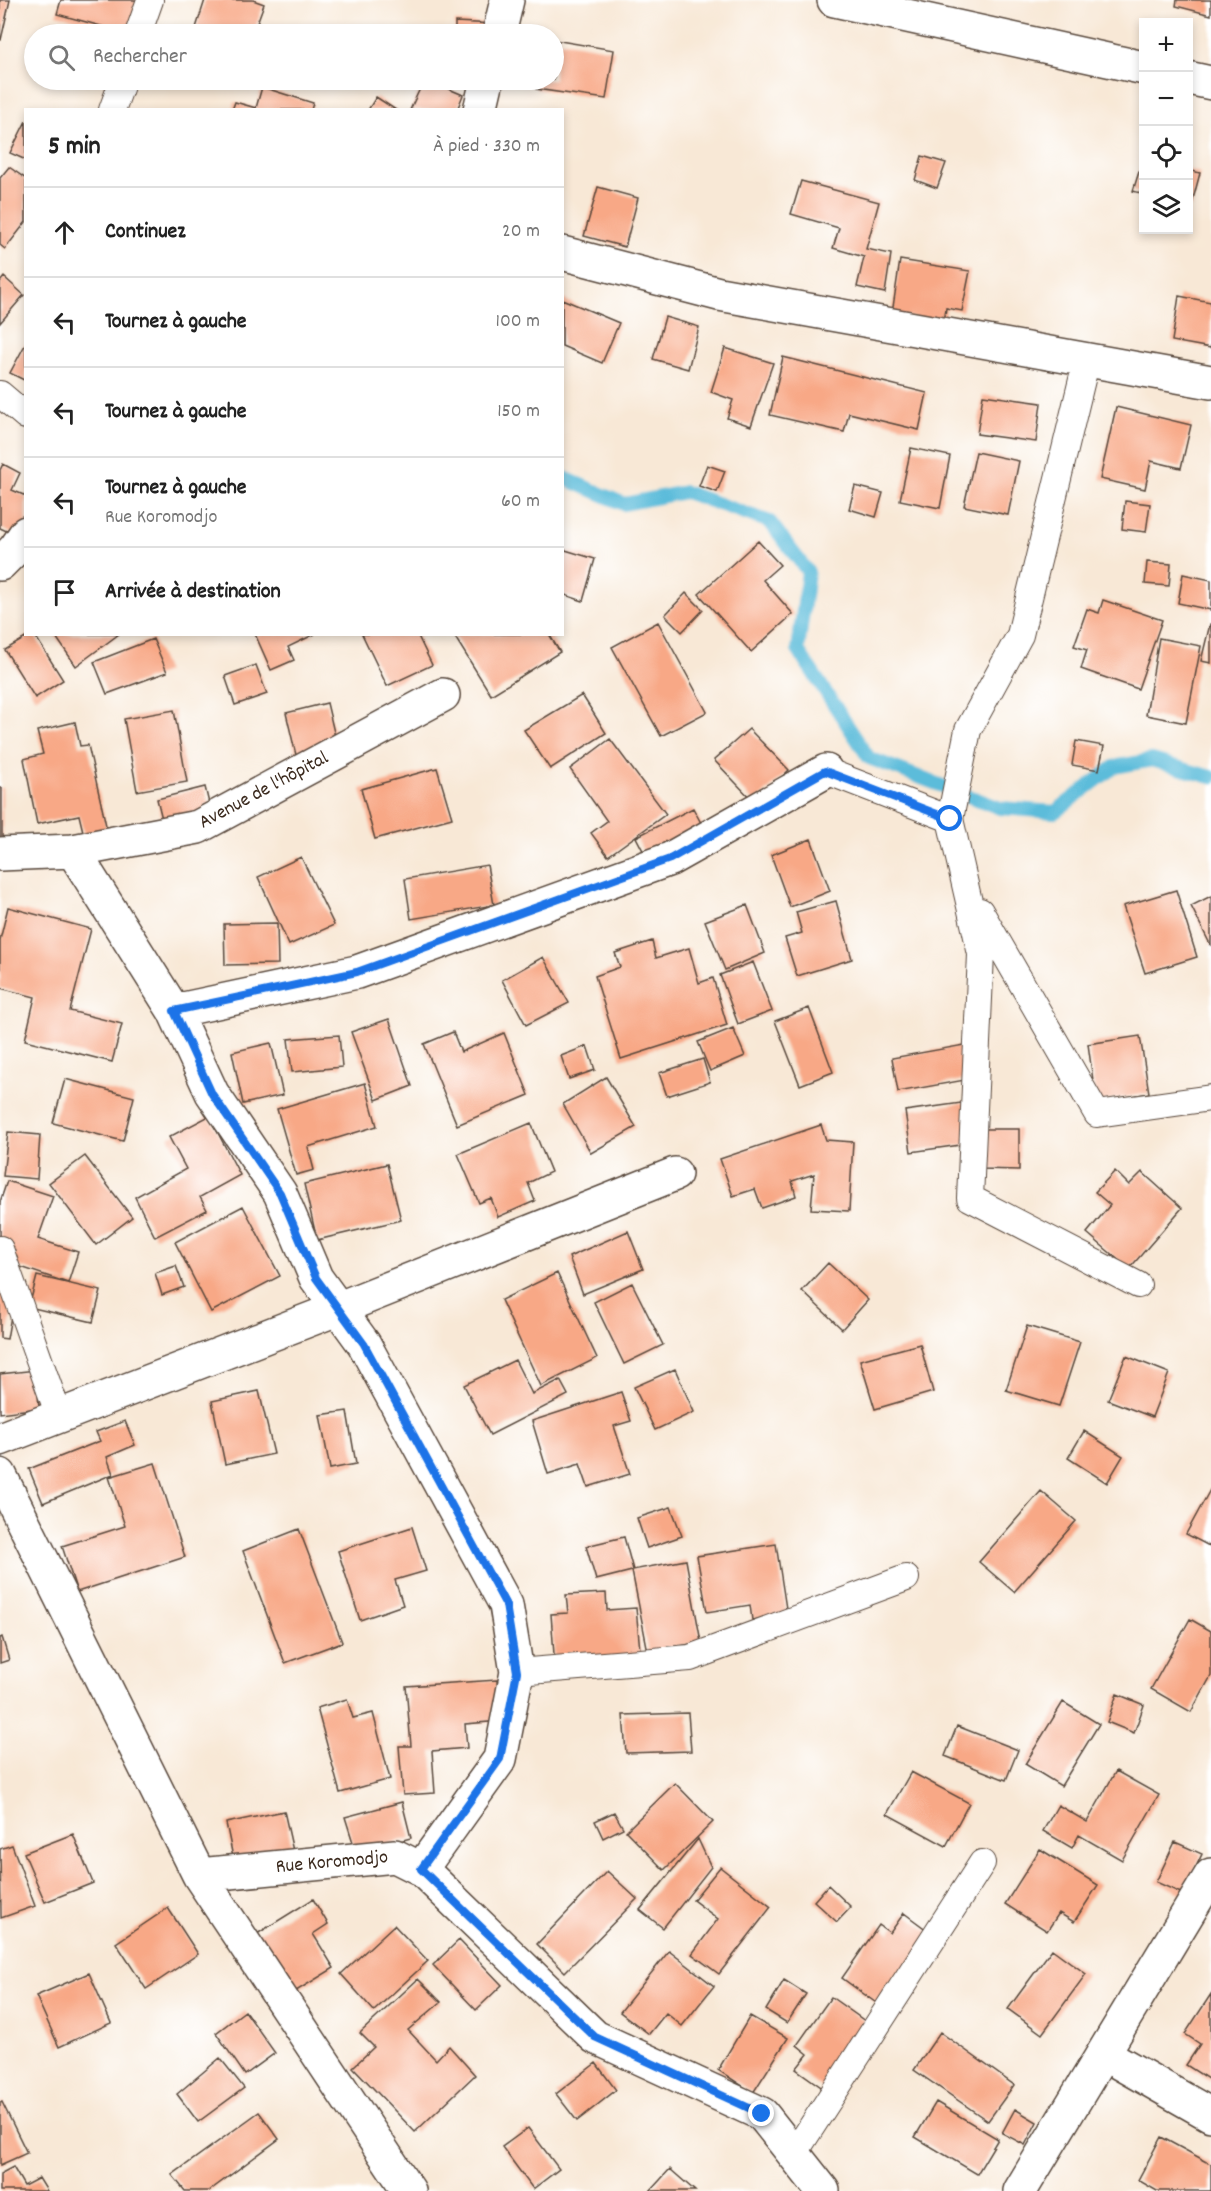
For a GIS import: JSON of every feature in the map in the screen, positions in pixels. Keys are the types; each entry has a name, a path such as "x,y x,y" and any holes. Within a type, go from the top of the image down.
{"street":[{"path":"501,24 507,0"},
{"path":"834,0 1139,67"},
{"path":"1193,79 1211,83"},
{"path":"481,108 485,90"},
{"path":"564,254 719,294 1211,382"},
{"path":"0,564 24,536"},
{"name":"Avenue de l'hôpital","path":"0,854 73,850 198,827 443,695"},
{"path":"174,1011 357,972 670,859 825,771"},
{"path":"73,850 174,1011 212,1094 280,1193 316,1278 364,1344 506,1605 517,1672 500,1759 421,1869"},
{"path":"0,1439 337,1309 675,1174"},
{"path":"0,1475 199,1875 409,2191"},
{"name":"Rue Koromodjo","path":"199,1875 395,1856 421,1869 595,2037 762,2114 823,2191"},
{"path":"1020,2191 1211,1875"},
{"path":"1104,2054 1211,2115"}],"lane":[{"path":"142,24 150,0"},
{"path":"113,108 119,90"},
{"path":"1087,359 1020,635 968,730 950,819 981,954 970,1198 1138,1285"},
{"path":"0,394 24,414"},
{"path":"825,771 950,819"},
{"path":"968,890 1097,1114 1211,1098"},
{"path":"0,1249 59,1416"},
{"path":"517,1672 690,1658 906,1578"},
{"path":"794,2154 982,1863"}],"building":[{"path":"0,0 10,0 1,40 0,40"},
{"path":"61,0 143,0 134,24 94,24 57,14"},
{"path":"205,0 253,0 264,4 257,24 197,24"},
{"path":"1177,0 1211,0 1211,15 1176,6"},
{"path":"455,22 495,24 455,24"},
{"path":"564,42 614,50 606,99 543,90 564,90"},
{"path":"261,90 272,90 313,103 312,108 256,108"},
{"path":"419,90 451,90 463,95 458,108 411,108"},
{"path":"376,97 393,108 369,108"},
{"path":"235,102 256,108 233,108"},
{"path":"24,125 24,159 10,153"},
{"path":"922,156 946,163 937,188 915,180"},
{"path":"9,167 24,178 24,225 5,249 0,245 0,178"},
{"path":"1193,171 1200,173 1193,199"},
{"path":"1139,172 1139,193 1133,191"},
{"path":"801,181 879,202 866,249 891,254 885,293 857,287 864,257 833,248 839,228 791,214"},
{"path":"598,187 638,198 625,247 584,236"},
{"path":"900,260 970,271 962,311 946,308 944,323 892,314"},
{"path":"4,277 24,295 0,323 0,282"},
{"path":"1179,296 1211,302 1211,348 1172,341"},
{"path":"564,300 619,323 602,363 564,347"},
{"path":"665,317 699,327 688,369 653,359"},
{"path":"24,347 24,380 10,373"},
{"path":"725,348 773,363 751,426 727,418 733,400 711,392"},
{"path":"783,357 927,393 919,430 849,413 844,432 770,415"},
{"path":"983,395 1041,403 1036,442 977,434"},
{"path":"1116,407 1191,425 1181,468 1151,461 1145,489 1100,479"},
{"path":"911,448 950,456 940,508 900,500"},
{"path":"976,452 1019,461 1008,515 964,506"},
{"path":"3,464 20,473 12,490 24,495 24,539 0,528 0,470"},
{"path":"707,465 725,471 717,492 699,486"},
{"path":"855,486 883,493 876,517 849,509"},
{"path":"1125,501 1150,504 1146,532 1122,529"},
{"path":"758,541 780,565 763,580 793,614 751,652 699,594"},
{"path":"564,550 595,559 583,601 564,595"},
{"path":"1147,562 1171,564 1169,586 1145,584"},
{"path":"1183,574 1211,580 1211,610 1178,603"},
{"path":"686,593 703,610 682,632 665,615"},
{"path":"1103,600 1162,620 1138,689 1081,669 1087,650 1074,646 1087,609 1099,613"},
{"path":"658,622 707,712 661,736 612,647"},
{"path":"1211,624 1211,663 1201,661"},
{"path":"29,636 35,636 63,680 35,698 5,650"},
{"path":"55,636 116,636 76,666"},
{"path":"256,636 311,636 288,647 294,660 271,670"},
{"path":"363,636 418,636 432,665 387,686"},
{"path":"454,636 550,636 560,652 491,695"},
{"path":"1159,638 1201,646 1186,723 1146,715"},
{"path":"153,639 167,672 107,694 94,662"},
{"path":"256,665 267,694 235,705 225,676"},
{"path":"582,695 606,733 550,769 524,730"},
{"path":"327,703 342,766 301,776 286,713"},
{"path":"174,710 187,782 137,791 124,719"},
{"path":"75,722 80,746 88,745 109,839 86,844 79,815 37,824 24,759 43,754 37,731"},
{"path":"749,729 789,770 755,803 714,760"},
{"path":"610,739 666,814 608,856 591,833 607,821 570,769"},
{"path":"1076,741 1104,746 1099,770 1072,765"},
{"path":"437,768 452,818 375,839 361,789"},
{"path":"205,787 214,824 166,835 157,799"},
{"path":"0,788 2,788 2,846 0,846"},
{"path":"693,808 709,838 651,866 636,837"},
{"path":"811,839 830,891 790,907 771,855"},
{"path":"301,857 334,925 289,945 258,877"},
{"path":"487,865 494,905 411,919 405,879"},
{"path":"1176,890 1197,957 1145,973 1123,906"},
{"path":"1211,896 1211,946 1191,906"},
{"path":"836,901 852,959 797,976 785,938 802,933 796,912"},
{"path":"747,905 765,953 725,970 705,921"},
{"path":"8,907 91,929 70,1011 122,1024 112,1062 25,1040 35,997 0,988 0,940"},
{"path":"277,923 278,964 225,965 224,924"},
{"path":"652,941 656,958 689,948 699,983 713,978 727,1025 621,1059 595,976 620,967 615,953"},
{"path":"543,957 569,1003 526,1025 502,980"},
{"path":"753,962 772,1011 738,1024 720,975"},
{"path":"809,1008 833,1072 800,1085 775,1021"},
{"path":"389,1019 412,1086 376,1100 351,1032"},
{"path":"733,1028 745,1056 710,1071 698,1042"},
{"path":"453,1032 461,1052 504,1033 529,1095 457,1125 424,1044"},
{"path":"339,1035 342,1067 292,1072 288,1039"},
{"path":"1140,1036 1149,1093 1096,1102 1088,1044"},
{"path":"271,1043 283,1095 243,1104 232,1052"},
{"path":"975,1043 982,1077 898,1092 892,1058"},
{"path":"587,1046 595,1070 569,1079 561,1056"},
{"path":"703,1059 710,1082 667,1096 659,1073"},
{"path":"606,1077 636,1127 591,1153 563,1104"},
{"path":"65,1079 134,1097 123,1141 53,1123"},
{"path":"365,1083 377,1126 308,1147 314,1170 296,1175 277,1109"},
{"path":"968,1102 974,1143 911,1152 905,1111"},
{"path":"209,1116 240,1175 200,1197 207,1210 155,1237 135,1197 186,1169 169,1137"},
{"path":"531,1123 551,1172 528,1183 535,1201 498,1217 491,1198 479,1203 458,1154"},
{"path":"821,1125 826,1140 853,1142 849,1211 811,1209 814,1174 792,1181 796,1196 762,1208 755,1189 733,1196 720,1159"},
{"path":"982,1129 1019,1129 1019,1170 981,1169"},
{"path":"8,1132 40,1135 37,1179 3,1176"},
{"path":"85,1156 132,1217 96,1245 49,1183"},
{"path":"387,1164 401,1220 317,1240 304,1184"},
{"path":"1115,1171 1129,1185 1142,1172 1182,1208 1129,1269 1087,1233 1110,1205 1095,1192"},
{"path":"7,1181 53,1196 38,1239 78,1252 68,1283 0,1260 0,1202"},
{"path":"243,1206 280,1276 211,1312 175,1242"},
{"path":"628,1231 643,1269 583,1294 569,1257"},
{"path":"828,1263 868,1300 842,1329 802,1291"},
{"path":"176,1266 184,1287 162,1295 155,1273"},
{"path":"557,1273 597,1358 541,1386 501,1300"},
{"path":"37,1276 101,1291 93,1322 29,1307"},
{"path":"632,1283 663,1345 624,1364 594,1302"},
{"path":"0,1284 16,1287 7,1339 0,1338"},
{"path":"1027,1326 1080,1342 1059,1406 1006,1390"},
{"path":"920,1344 933,1392 875,1409 860,1360"},
{"path":"1126,1356 1169,1373 1152,1417 1108,1400"},
{"path":"515,1360 532,1394 560,1380 568,1395 490,1435 464,1385"},
{"path":"675,1369 694,1412 655,1430 634,1387"},
{"path":"36,1370 39,1408 0,1413 0,1374"},
{"path":"259,1391 274,1454 225,1464 212,1401"},
{"path":"621,1392 631,1421 614,1426 630,1474 588,1487 580,1464 548,1474 532,1421"},
{"path":"347,1411 356,1464 330,1469 320,1415"},
{"path":"125,1421 135,1445 107,1457 113,1474 43,1503 29,1469 100,1441 96,1432"},
{"path":"1084,1431 1123,1456 1107,1483 1068,1458"},
{"path":"155,1463 185,1557 77,1592 62,1546 125,1526 109,1477"},
{"path":"1211,1488 1211,1547 1186,1534"},
{"path":"1041,1491 1076,1521 1014,1592 979,1562"},
{"path":"671,1507 682,1536 647,1548 637,1518"},
{"path":"412,1527 426,1571 395,1580 403,1605 360,1620 338,1551"},
{"path":"299,1529 342,1642 285,1663 243,1551"},
{"path":"624,1537 633,1570 686,1560 701,1642 648,1652 632,1571 596,1580 586,1546"},
{"path":"776,1544 787,1615 752,1620 750,1605 707,1612 697,1556"},
{"path":"606,1593 607,1610 636,1608 641,1661 555,1668 551,1614 568,1613 566,1595"},
{"path":"1190,1619 1211,1631 1211,1676 1191,1712 1151,1689"},
{"path":"2,1637 9,1660 0,1663 0,1638"},
{"path":"497,1680 501,1721 465,1724 467,1748 432,1751 435,1793 403,1795 399,1746 411,1746 406,1686"},
{"path":"1117,1694 1144,1705 1134,1733 1107,1722"},
{"path":"347,1699 353,1718 373,1713 390,1779 340,1793 317,1708"},
{"path":"1063,1702 1099,1724 1061,1786 1025,1764"},
{"path":"688,1713 691,1751 626,1753 623,1715"},
{"path":"957,1726 1018,1750 1006,1780 945,1756"},
{"path":"1116,1771 1159,1795 1122,1860 1079,1835 1072,1848 1043,1831 1058,1805 1087,1822"},
{"path":"911,1772 969,1803 946,1846 887,1814"},
{"path":"675,1783 713,1822 664,1870 626,1831"},
{"path":"402,1802 411,1838 356,1852 345,1817"},
{"path":"284,1811 295,1860 236,1872 226,1823"},
{"path":"614,1812 623,1828 603,1838 595,1821"},
{"path":"73,1834 93,1883 45,1902 24,1853"},
{"path":"698,1839 711,1867 663,1928 640,1910"},
{"path":"1175,1842 1202,1854 1183,1894 1156,1882"},
{"path":"12,1845 35,1906 1,1918 0,1849"},
{"path":"1040,1849 1098,1885 1074,1922 1059,1913 1047,1931 1005,1904"},
{"path":"720,1867 771,1907 719,1974 692,1954 718,1919 693,1900"},
{"path":"607,1871 637,1899 565,1972 537,1944"},
{"path":"828,1885 851,1907 837,1922 814,1901"},
{"path":"313,1899 328,1924 313,1934 334,1968 288,1996 252,1937"},
{"path":"168,1908 198,1954 146,1989 116,1943"},
{"path":"904,1913 935,1936 894,2016 842,1978 879,1925 890,1933"},
{"path":"394,1925 428,1961 374,2011 341,1974"},
{"path":"459,1940 502,1985 476,2010 433,1965"},
{"path":"1052,1949 1086,1974 1042,2034 1008,2009"},
{"path":"669,1951 714,1986 682,2026 666,2013 649,2034 620,2012"},
{"path":"89,1973 111,2023 59,2047 36,1996"},
{"path":"418,1979 441,2002 408,2030 436,2060 449,2046 475,2075 415,2132 353,2067 374,2047 360,2033"},
{"path":"784,1980 806,1994 787,2023 766,2010"},
{"path":"1211,1994 1211,2081 1186,2065 1200,2044 1185,2034"},
{"path":"831,1997 869,2024 824,2089 796,2069 808,2054 797,2045"},
{"path":"245,2011 275,2053 245,2075 216,2033"},
{"path":"750,2016 788,2038 753,2093 718,2070"},
{"path":"940,2032 1014,2085 988,2121 914,2070"},
{"path":"220,2058 244,2088 198,2122 177,2094"},
{"path":"596,2063 616,2090 577,2121 556,2094"},
{"path":"2,2102 27,2153 0,2165 0,2103"},
{"path":"936,2102 998,2139 977,2174 915,2137"},
{"path":"1015,2109 1037,2122 1025,2145 1002,2133"},
{"path":"259,2112 279,2139 209,2191 185,2191 172,2175"},
{"path":"528,2128 559,2169 533,2189 502,2147"},
{"path":"1161,2137 1211,2164 1211,2191 1157,2191 1138,2180"},
{"path":"13,2167 24,2186 39,2178 47,2191 0,2191 0,2174"},
{"path":"670,2169 695,2191 650,2191"}],"waterway":[{"path":"564,478 624,504 685,492 770,522 808,572 798,650 869,758 1000,808 1055,812 1114,767 1152,760 1211,777"}],"route":[{"path":"762,2114 595,2037 421,1869 500,1759 517,1672 506,1605 364,1344 316,1278 280,1193 212,1094 174,1011 357,972 670,859 825,771 950,819"}]}
